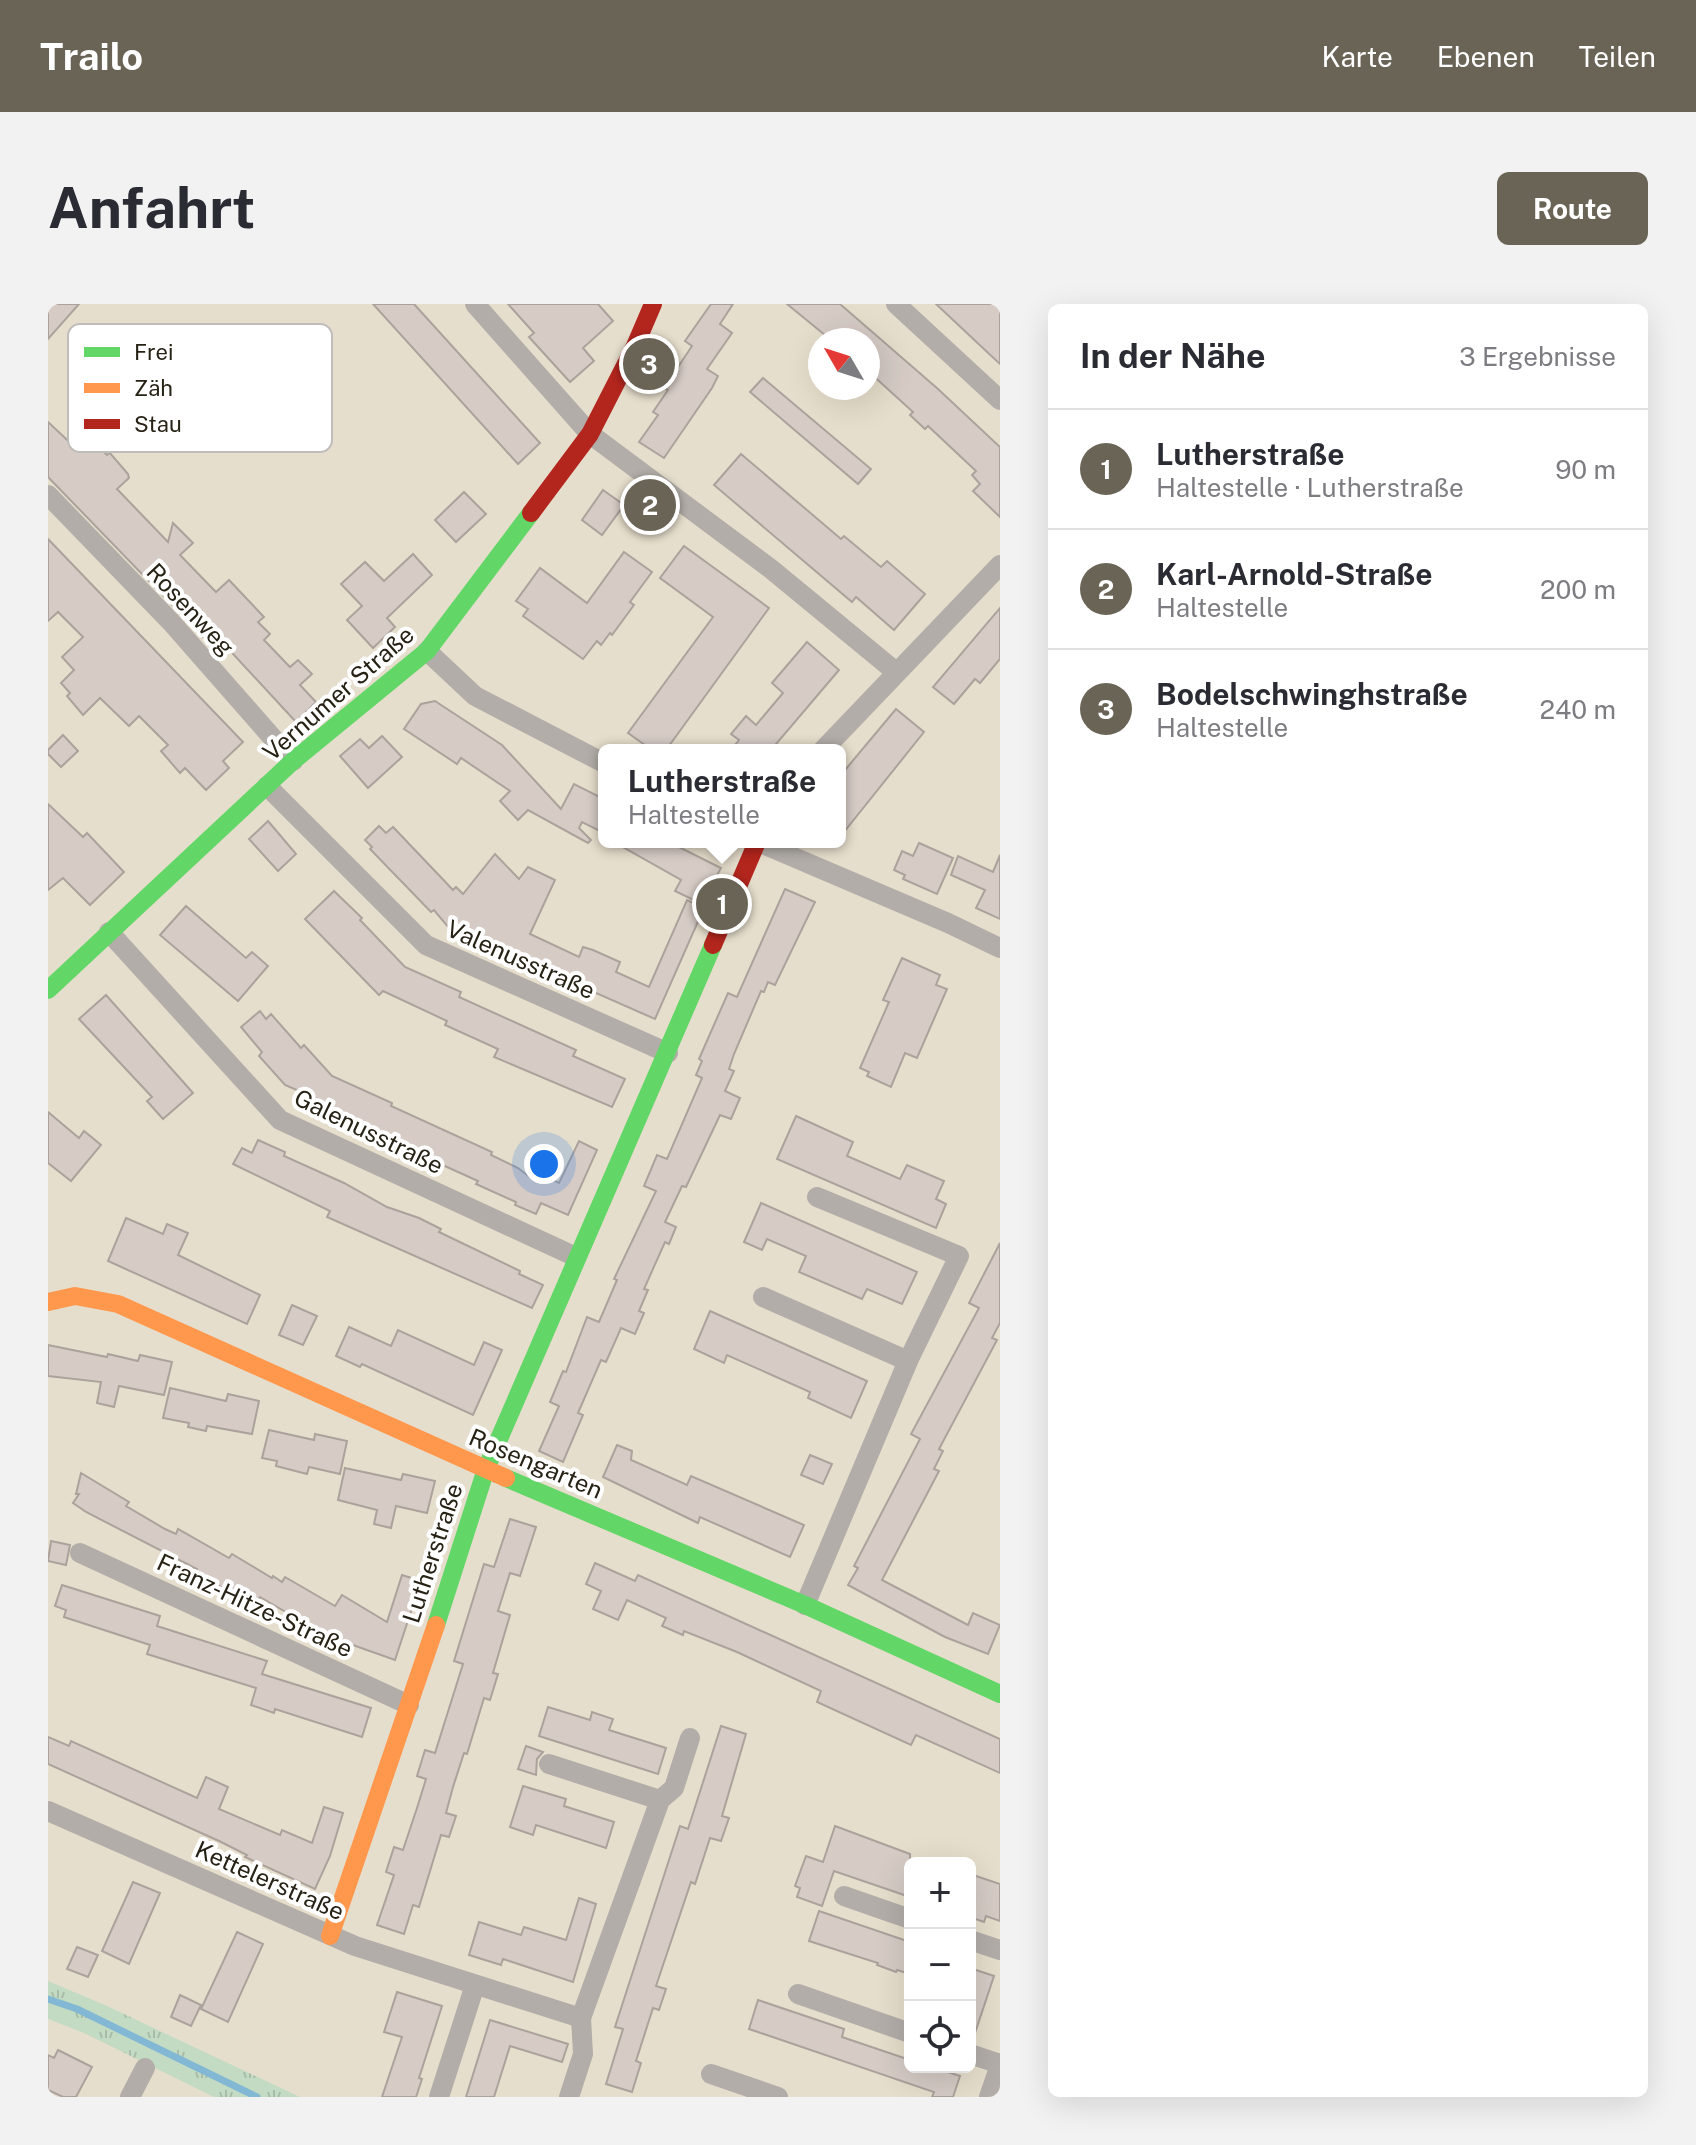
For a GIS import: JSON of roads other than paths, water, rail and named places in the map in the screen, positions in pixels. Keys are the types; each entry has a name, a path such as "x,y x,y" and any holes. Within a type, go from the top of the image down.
{"street":[{"path":"475,304 590,434 771,569 896,672"},
{"name":"Vernumer Straße","path":"48,990 293,761 427,651 590,434 653,304"},
{"path":"896,304 1000,400"},
{"name":"Rosenweg","path":"48,495 171,622 293,761"},
{"path":"829,744 1000,565"},
{"path":"427,651 475,696 598,760"},
{"name":"Valenusstraße","path":"267,786 426,945 668,1053"},
{"name":"Lutherstraße","path":"330,1936 486,1469 754,848"},
{"path":"771,848 1000,948"},
{"name":"Galenusstraße","path":"109,932 280,1120 576,1257"},
{"path":"805,1605 908,1361 959,1256 817,1197"},
{"name":"Rosengarten","path":"48,1302 75,1296 118,1304 486,1469 805,1605 1000,1694"},
{"path":"763,1297 908,1361"},
{"name":"Franz-Hitze-Straße","path":"80,1553 409,1705"},
{"path":"569,2097 583,2054 581,2018 660,1800 674,1788 690,1738"},
{"path":"549,1764 660,1800"},
{"name":"Kettelerstraße","path":"48,1811 355,1946 581,2018"},
{"path":"844,1896 904,1917"},
{"path":"976,1942 1000,1950"},
{"path":"439,2097 475,1985"},
{"path":"798,1994 904,2031"},
{"path":"976,2056 1000,2065 989,2097"},
{"path":"130,2097 145,2068"},
{"path":"711,2074 778,2097"}],"waterway":[{"path":"48,1999 77,2009 257,2097"}],"place":[{"name":"Bodelschwinghstraße","path":"649,364"},
{"name":"Karl-Arnold-Straße","path":"650,505"},
{"name":"Lutherstraße","path":"722,904"}]}
